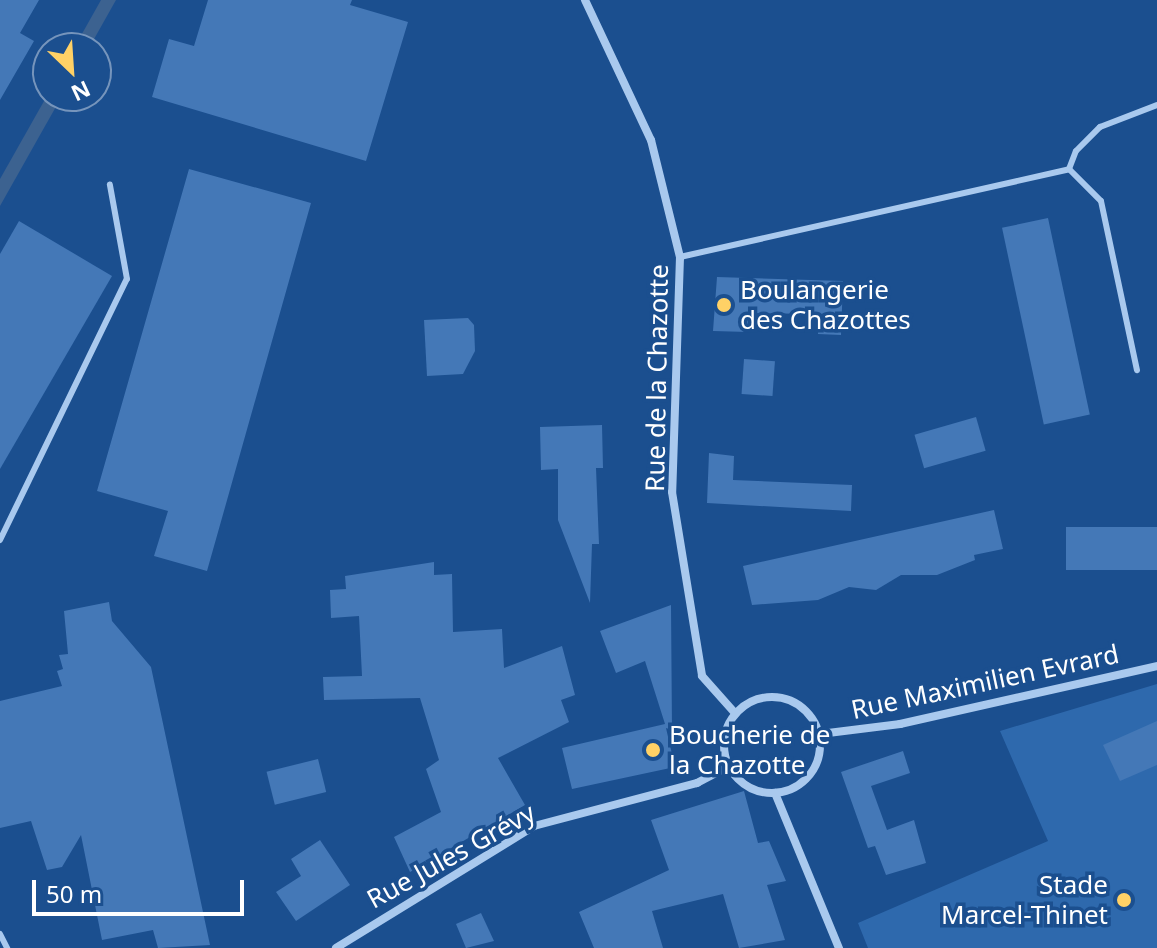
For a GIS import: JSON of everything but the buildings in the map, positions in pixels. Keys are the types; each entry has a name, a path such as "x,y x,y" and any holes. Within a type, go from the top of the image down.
{"street":[{"name":"Rue de la Chazotte","path":"585,0 651,140 680,257 672,492 702,676 735,713"},
{"name":"Rue Maximilien Evrard","path":"820,734 900,724 1157,666"},
{"path":"784,698 801,705 820,734 818,759 805,780 775,793 740,781 729,766 725,739 735,713 749,702 784,698"},
{"name":"Rue Jules Grévy","path":"336,948 534,826 697,783 729,766"},
{"path":"775,793 839,948"}],"lane":[{"path":"1069,169 1076,151 1100,127 1157,105"},
{"path":"680,257 1069,169"},
{"path":"1069,169 1101,201 1137,370"},
{"path":"0,540 127,279 110,185"},
{"path":"0,934 7,948"}],"shaded area":[{"path":"101,0 116,0 98,32 83,32"},
{"path":"38,112 53,112 0,206 0,179"},
{"path":"1157,684 1157,948 868,948 858,923 1048,841 1000,731"}],"place":[{"name":"Boulangerie des Chazottes","path":"724,305"},
{"name":"Boucherie de la Chazotte","path":"653,750"},
{"name":"Stade Marcel-Thinet","path":"1124,900"}]}
